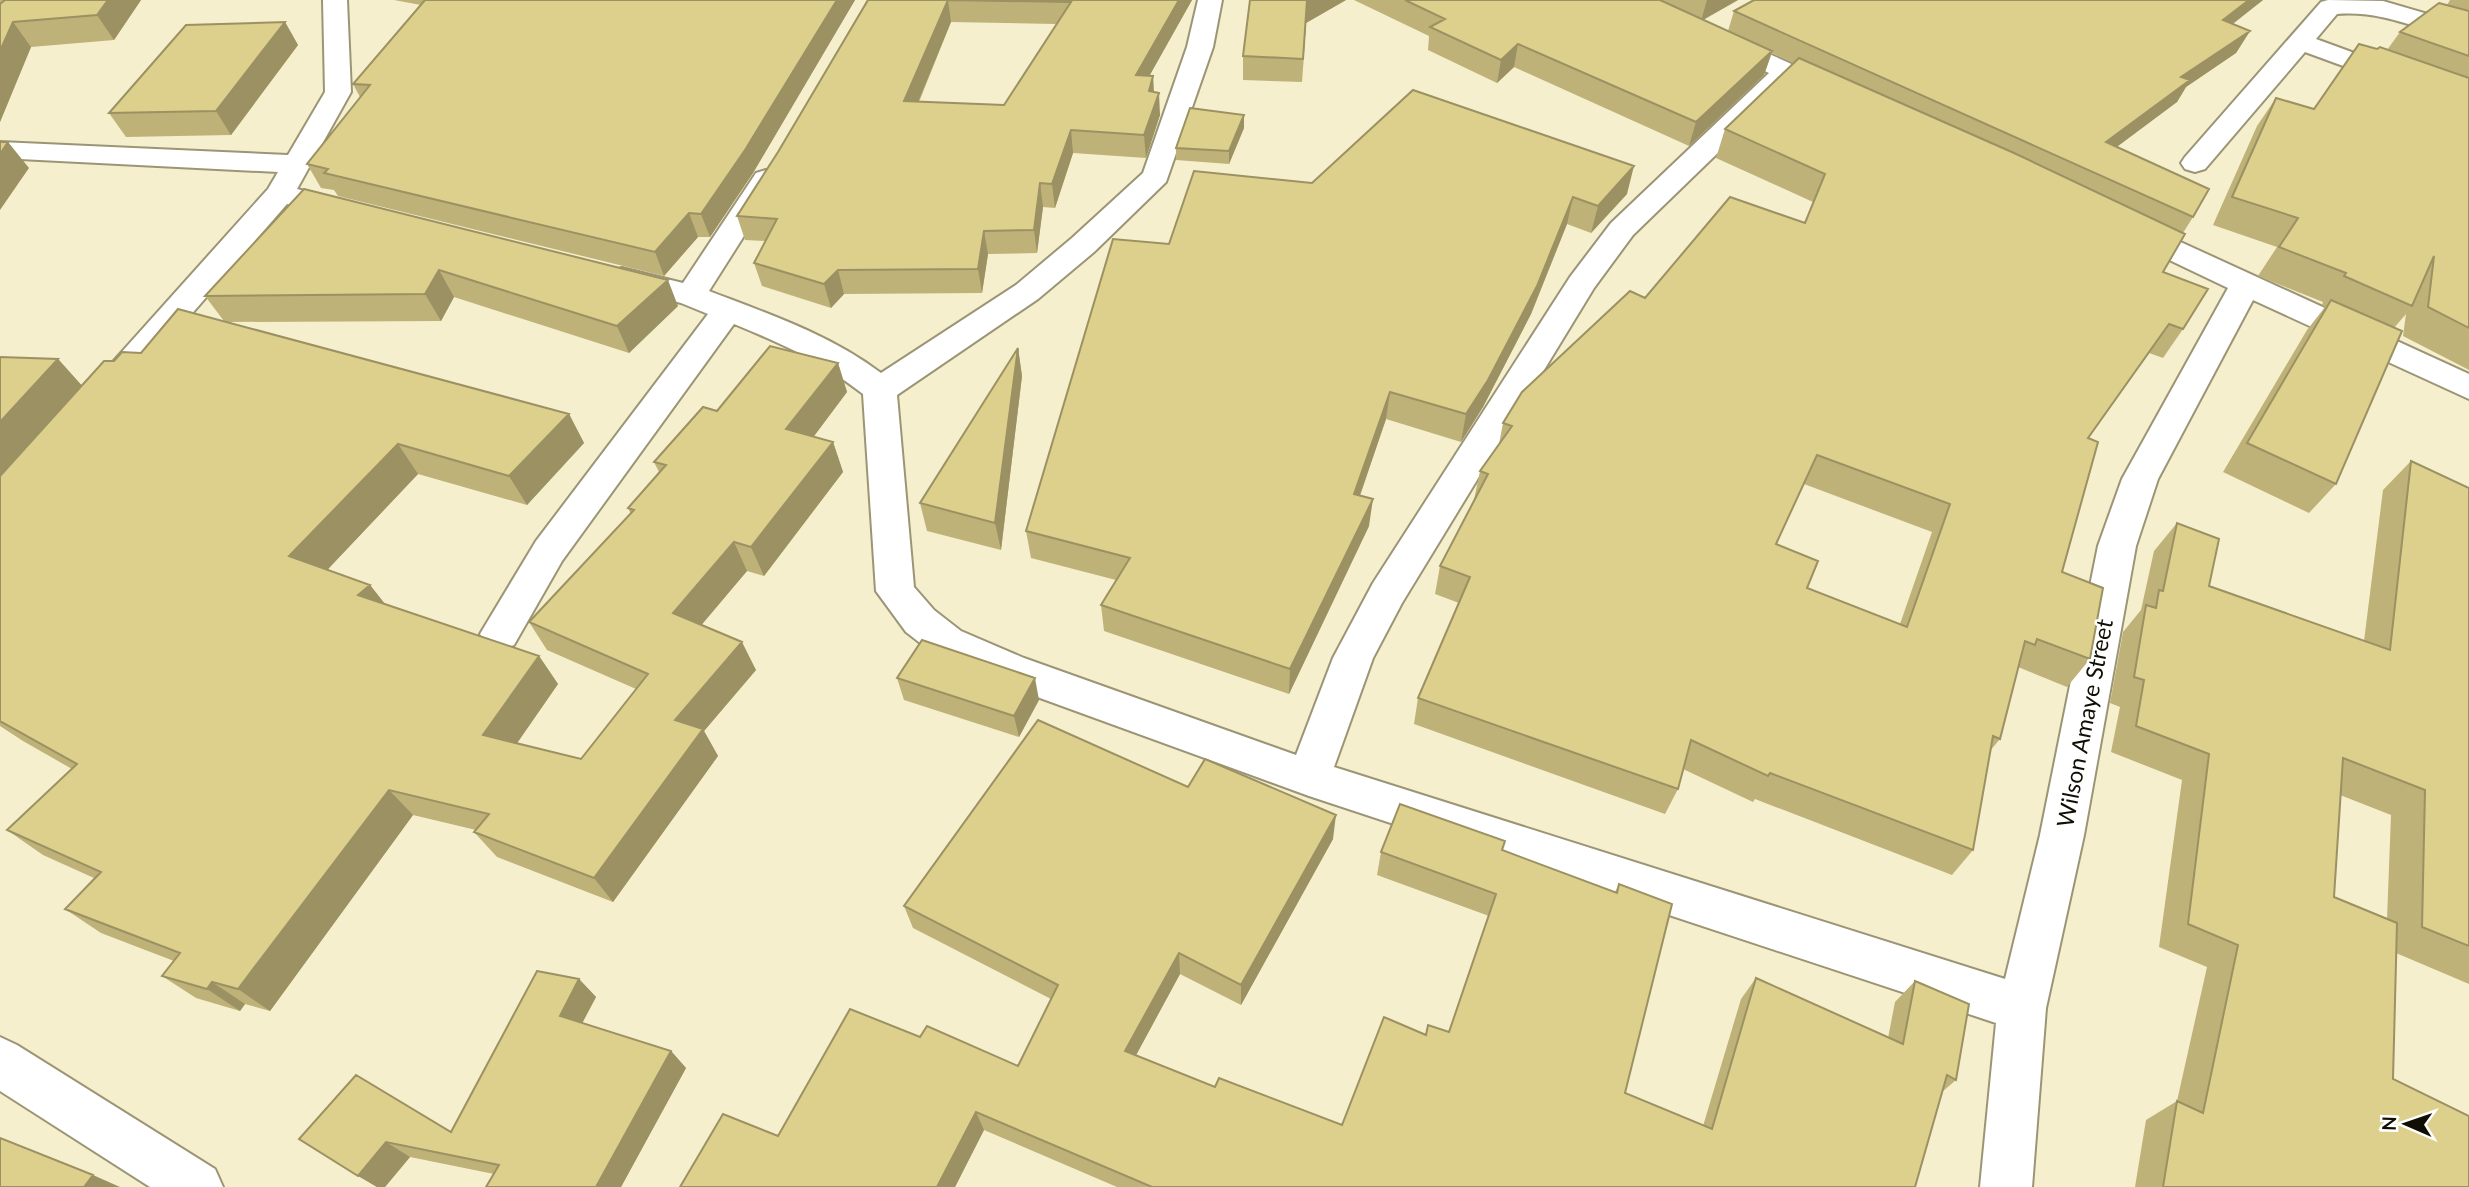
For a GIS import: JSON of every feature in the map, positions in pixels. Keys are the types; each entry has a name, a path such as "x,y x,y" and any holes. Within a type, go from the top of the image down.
{"street":[{"path":"83,416 289,178 338,92 335,0"},
{"path":"1628,0 1713,27 1787,71 1861,105"},
{"path":"880,390 1027,292 1083,245 1156,176 1200,47 1210,1"},
{"path":"2195,163 2330,7 2349,2 2387,6 2469,35"},
{"path":"2299,41 2469,104"},
{"path":"1310,778 1353,658 1387,594 1581,284 1622,229 1787,71"},
{"path":"0,150 289,178 385,220"},
{"path":"691,295 781,153"},
{"path":"2109,220 2245,286 2469,387"},
{"path":"584,270 691,295 803,340 841,360 880,390 895,591 920,621 947,642 1010,670 1310,778 2022,1008"},
{"name":"Wilson Amaye Street","path":"2006,1187 2022,1008 2062,835 2118,546 2140,479 2245,286"},
{"path":"500,634 549,551 727,311"},
{"path":"0,1062 197,1187"}],"building":[{"path":"5,0 108,0 97,15 13,22 0,51 0,4"},
{"path":"425,0 837,0 745,150 701,214 689,213 655,252 324,173 328,169 307,164 370,85 353,84"},
{"path":"868,0 948,0 1179,0 1136,75 1153,76 1149,91 1159,93 1144,135 1071,130 1052,184 1040,183 1034,230 984,231 978,269 838,270 824,284 754,263 777,219 737,216","holes":["948,0 1071,2 1004,105 904,101"]},
{"path":"1250,0 1307,0 1303,59 1243,56"},
{"path":"1405,0 1660,0 1772,51 1696,122 1518,44 1501,60 1430,27 1445,19"},
{"path":"1754,0 2249,0 2223,20 2250,31 2181,77 2190,80 2106,142 2209,189 2193,217 1734,11"},
{"path":"2439,3 2469,11 2469,56 2400,32"},
{"path":"285,22 216,111 109,113 186,25"},
{"path":"2359,44 2377,49 2380,47 2469,78 2469,328 2428,307 2434,256 2412,306 2344,276 2346,273 2279,247 2298,218 2232,197 2276,98 2314,109"},
{"path":"1799,58 2014,153 2185,234 2163,272 2208,289 2183,329 2169,324 2088,438 2098,442 2062,572 2103,588 2090,659 2037,639 2035,645 2025,641 2000,739 1993,736 1973,850 1770,773 1768,776 1691,740 1678,789 1418,698 1470,577 1440,566 1488,474 1480,471 1512,426 1503,423 1522,392 1630,291 1645,298 1730,197 1805,223 1825,174 1725,129","holes":["1817,455 1950,504 1907,627 1807,588 1818,561 1776,544"]},
{"path":"1413,90 1634,166 1598,206 1573,197 1537,286 1488,380 1466,414 1390,392 1354,494 1373,499 1290,669 1101,605 1130,558 1026,531 1113,239 1169,244 1194,171 1312,183"},
{"path":"1190,108 1244,115 1229,151 1176,148"},
{"path":"0,142 8,142 0,154"},
{"path":"304,189 668,280 617,326 439,270 425,294 205,296"},
{"path":"2331,300 2402,331 2336,484 2247,443"},
{"path":"178,309 569,414 509,476 398,444 289,556 370,585 358,595 539,656 483,735 581,759 648,674 529,622 634,510 628,508 666,465 654,462 703,407 717,411 770,346 838,363 786,429 833,442 751,547 734,542 673,613 742,642 675,720 703,729 594,878 474,832 489,814 389,790 238,989 212,982 207,989 162,976 180,953 65,909 101,872 7,830 77,764 0,721 0,476 104,361 114,361 122,352 141,353"},
{"path":"1018,348 995,523 920,503"},
{"path":"0,357 58,359 0,422"},
{"path":"2411,461 2469,488 2469,946 2422,927 2425,790 2343,758 2334,897 2397,923 2393,1079 2469,1116 2469,1187 2163,1187 2177,1101 2203,1113 2238,945 2188,924 2209,754 2136,726 2144,680 2134,677 2146,605 2156,608 2159,590 2163,591 2177,523 2219,539 2209,586 2390,650"},
{"path":"922,640 1035,678 1014,716 897,678"},
{"path":"1038,720 1188,787 1205,759 1336,815 1241,985 1179,953 1125,1051 1215,1087 1219,1078 1342,1125 1384,1017 1426,1035 1428,1025 1449,1032 1496,894 1381,852 1400,804 1505,841 1502,850 1617,893 1619,884 1672,904 1625,1093 1712,1129 1756,978 1903,1044 1915,981 1969,1004 1956,1080 1947,1075 1915,1187 1152,1187 976,1112 937,1187 680,1187 723,1114 778,1136 850,1009 920,1037 927,1026 1018,1066 1058,985 904,906"},
{"path":"537,971 579,979 560,1016 671,1051 596,1187 486,1187 499,1165 386,1142 358,1176 299,1139 356,1075 451,1132"},
{"path":"0,1138 93,1175 84,1187 0,1187"}]}
